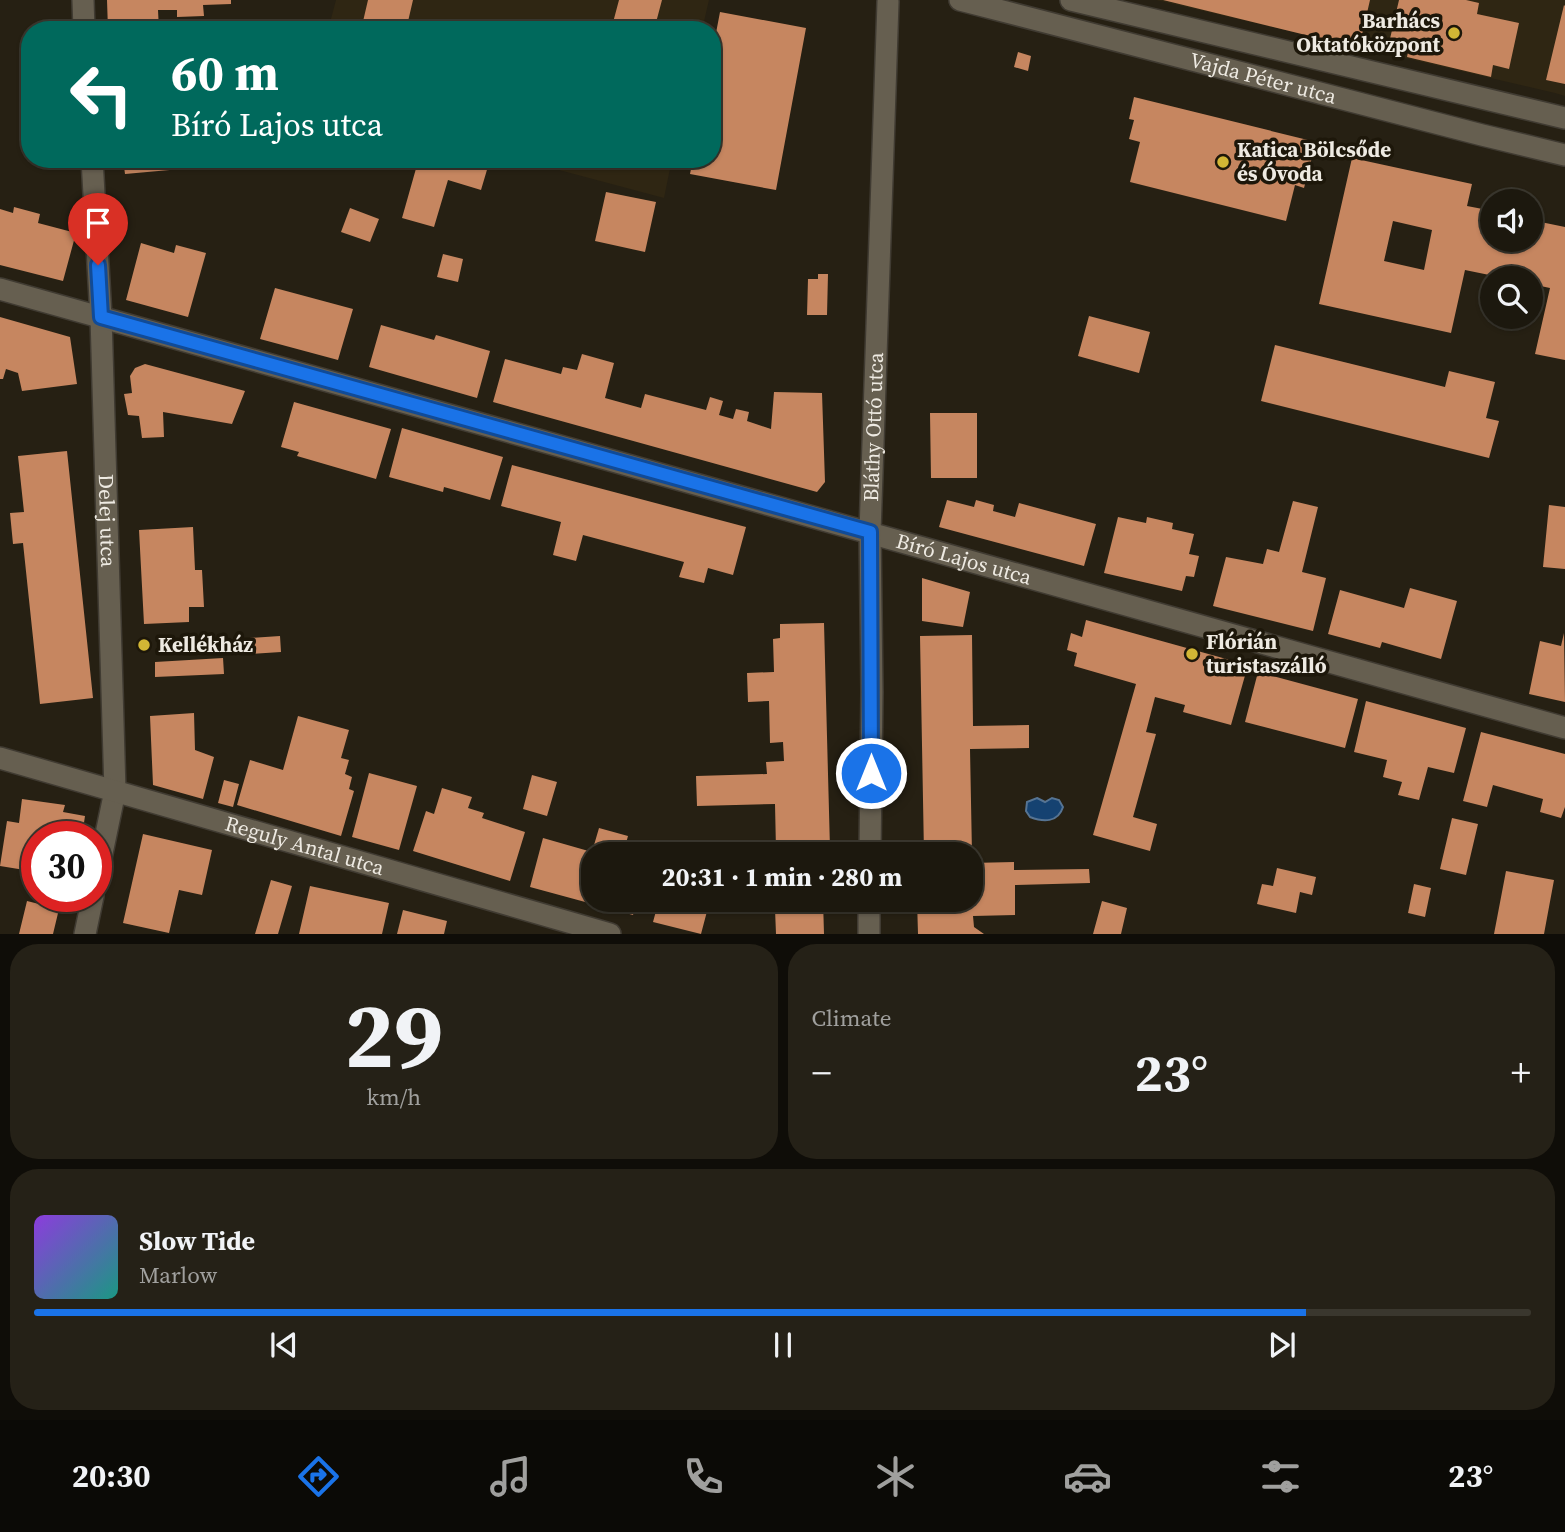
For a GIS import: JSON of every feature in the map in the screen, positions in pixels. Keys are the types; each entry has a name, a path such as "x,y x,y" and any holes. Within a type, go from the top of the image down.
{"street":[{"path":"83,0 84,21"},
{"name":"Vajda Péter utca","path":"960,0 1565,155"},
{"name":"Vajda Péter utca","path":"1071,0 1565,118"},
{"name":"Bláthy Ottó utca","path":"870,842 870,532 888,2"},
{"name":"Delej utca","path":"93,168 101,317 116,791 109,821"},
{"name":"Bíró Lajos utca","path":"0,289 1565,728"},
{"name":"Reguly Antal utca","path":"0,758 610,933"},
{"path":"85,933 90,912"},
{"path":"869,912 869,933"}],"shaded area":[{"path":"336,0 709,0 704,21 330,21"},
{"path":"1156,0 1565,0 1565,96 1555,93"},
{"path":"552,168 670,168 664,198"}],"water":[{"path":"1037,798 1045,802 1052,798 1059,800 1063,807 1061,812 1050,820 1030,817 1026,811 1027,802"}],"building":[{"path":"107,0 231,0 231,4 203,5 204,16 177,17 177,10 158,10 159,21 108,21"},
{"path":"368,0 413,0 408,21 363,21"},
{"path":"619,0 662,0 656,21 613,21"},
{"path":"1163,0 1370,0 1359,48"},
{"name":"Barhács Oktatóközpont","path":"1399,0 1466,0 1479,3 1477,14 1519,23 1509,69 1493,65 1491,77 1407,57 1409,47 1389,43"},
{"path":"1565,6 1565,84 1546,80"},
{"path":"720,12 806,28 776,190 690,174 691,168 721,168 721,21 718,21"},
{"path":"1018,52 1031,56 1028,71 1014,67"},
{"name":"Katica Bölcsőde és Óvoda","path":"1134,97 1316,142 1304,188 1295,185 1286,221 1130,182 1140,142 1129,139 1134,120 1129,119"},
{"path":"1352,158 1472,184 1467,206 1480,208 1480,252 1543,252 1543,222 1565,227 1565,360 1535,354 1541,329 1543,329 1550,288 1543,287 1543,266 1480,266 1480,273 1465,270 1451,333 1319,304","holes":["1393,221 1432,230 1424,270 1384,261"]},
{"path":"124,168 192,168 125,174"},
{"path":"416,168 488,168 481,190 448,180 434,227 402,218"},
{"path":"606,192 656,202 645,252 595,241"},
{"path":"14,207 40,214 38,223 76,233 63,281 0,265 0,209 13,213"},
{"path":"350,208 379,219 370,242 341,232"},
{"path":"141,243 174,253 176,245 206,253 188,317 126,300"},
{"path":"443,254 463,259 458,282 437,277"},
{"path":"818,274 828,274 827,315 807,315 808,279 818,279"},
{"path":"275,288 353,309 338,360 260,339"},
{"path":"1089,316 1150,332 1139,373 1078,356"},
{"path":"0,317 70,337 77,384 22,391 18,373 6,369 3,379 0,379"},
{"path":"381,325 434,340 436,335 490,351 477,398 369,367"},
{"path":"1275,345 1445,387 1449,371 1495,382 1486,418 1499,421 1489,458 1261,401"},
{"path":"582,354 614,363 605,398 641,408 645,394 706,410 710,397 723,401 719,415 733,419 736,409 749,412 747,421 771,429 774,392 822,393 825,482 817,492 493,402 505,359 561,374 563,367 577,370"},
{"path":"145,364 245,391 232,424 163,412 164,437 142,438 139,416 128,415 124,394 132,393 130,376 135,368"},
{"path":"294,402 391,429 376,479 297,456 299,452 281,447"},
{"path":"930,413 977,413 977,478 931,478"},
{"path":"402,428 503,457 490,500 444,487 443,492 389,477"},
{"path":"67,451 93,698 40,704 23,543 13,544 10,513 24,512 18,456"},
{"path":"512,465 746,527 733,575 708,568 704,583 679,577 684,562 583,535 576,561 553,555 561,522 501,506"},
{"path":"947,500 974,507 976,500 994,505 993,511 1015,517 1019,503 1096,524 1084,566 939,527"},
{"path":"1293,501 1318,507 1302,572 1326,578 1313,631 1213,606 1226,557 1263,564 1267,549 1279,552"},
{"path":"1549,505 1565,507 1565,569 1543,567"},
{"path":"1118,517 1146,523 1147,517 1173,523 1172,529 1194,534 1189,554 1199,556 1194,577 1186,576 1182,591 1104,573"},
{"path":"193,527 195,570 202,570 204,607 189,607 189,622 144,624 139,530"},
{"path":"922,578 970,592 963,627 922,621"},
{"path":"1410,588 1457,601 1441,659 1382,642 1380,648 1328,634 1340,590 1404,608"},
{"path":"1086,620 1248,665 1231,725 1183,712 1185,705 1155,697 1146,732 1156,734 1133,817 1157,824 1150,851 1093,835 1136,684 1074,666 1077,653 1067,650 1071,633 1082,637"},
{"path":"824,623 830,842 776,842 775,804 697,806 696,776 767,774 766,762 784,761 783,742 770,743 769,701 748,702 747,673 774,672 773,639 780,638 780,624"},
{"path":"1564,633 1565,702 1529,694 1540,641 1561,646"},
{"path":"972,635 973,726 1029,725 1029,748 970,749 972,842 924,842 920,636"},
{"path":"280,636 281,652 236,655 235,639"},
{"path":"223,658 224,674 155,677 155,662"},
{"path":"1258,672 1358,699 1345,748 1245,722"},
{"path":"1366,701 1466,728 1454,773 1428,767 1419,800 1398,795 1402,782 1383,777 1387,760 1354,752"},
{"path":"194,713 195,750 214,757 203,799 153,785 150,716"},
{"path":"298,716 349,730 341,758 349,760 345,774 352,777 349,789 354,791 341,836 237,805 250,760 283,770"},
{"path":"1481,732 1565,754 1565,807 1561,818 1540,812 1543,799 1493,785 1487,807 1463,801"},
{"path":"369,773 417,786 399,850 352,837"},
{"path":"532,775 557,782 547,816 523,809"},
{"path":"224,780 239,784 233,807 218,803"},
{"path":"442,788 472,797 468,808 484,813 482,818 525,832 510,881 413,851 426,811 434,814"},
{"path":"22,799 65,805 63,812 85,816 84,821 21,821 21,869 0,866 7,821 19,823"},
{"path":"1452,818 1478,824 1466,875 1440,869"},
{"path":"599,828 628,836 626,842 595,842"},
{"path":"143,834 212,850 202,895 179,890 169,933 123,923"},
{"path":"543,838 581,849 581,901 530,887"},
{"path":"1014,862 1014,870 1089,869 1090,883 1015,885 1015,915 973,916 974,927 984,934 918,934 917,912 983,912 983,863"},
{"path":"1277,868 1316,877 1312,895 1300,892 1296,913 1257,904 1262,884 1273,886"},
{"path":"1506,871 1554,880 1544,934 1494,934"},
{"path":"271,880 292,886 278,934 255,934"},
{"path":"1414,884 1431,888 1425,917 1408,913"},
{"path":"310,886 389,903 382,934 299,934"},
{"path":"1102,901 1127,908 1121,934 1093,934"},
{"path":"403,910 447,921 444,934 397,934"},
{"path":"24,912 58,912 53,934 19,934"},
{"path":"656,912 707,912 701,934 653,922"},
{"path":"775,912 823,912 824,934 776,934"}],"place":[{"name":"Barhács Oktatóközpont","path":"1454,33"},
{"name":"Katica Bölcsőde és Óvoda","path":"1223,162"},
{"name":"Kellékház","path":"144,645"},
{"name":"Flórián turistaszálló","path":"1192,654"}],"route":[{"path":"98,265 101,317 870,532 871,773"}]}
